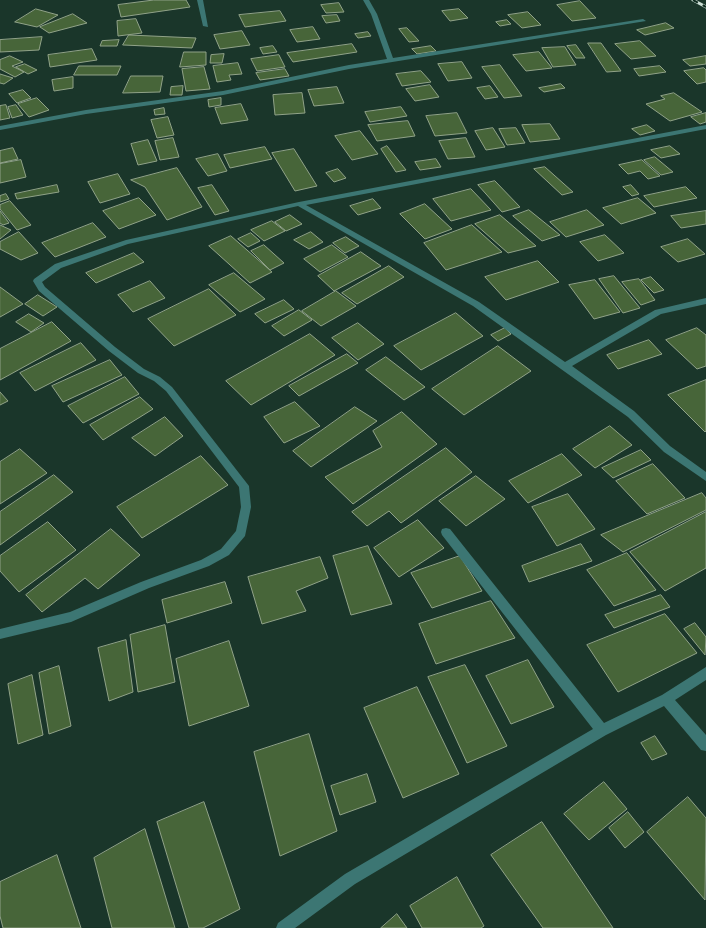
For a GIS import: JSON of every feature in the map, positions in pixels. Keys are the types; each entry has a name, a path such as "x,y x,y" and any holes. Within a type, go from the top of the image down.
{"street":[{"path":"200,0 206,26"},
{"path":"366,0 374,14 391,61"},
{"path":"0,128 86,112 223,93 349,67 643,21"},
{"path":"0,634 71,617 145,586 206,563 225,552 241,533 246,507 244,486 169,389 157,379 141,371 112,350 42,289 37,281 58,266 126,242 299,204 706,127"},
{"path":"299,204 476,304 631,414 667,450 706,477"},
{"path":"565,366 658,312 706,302"},
{"path":"446,532 602,731"},
{"path":"283,928 350,879 602,731 666,699 706,673"},
{"path":"666,699 706,745"}],"building":[{"path":"154,0 186,0 190,7 121,17 118,5"},
{"path":"580,1 596,18 572,21 557,5"},
{"path":"339,3 344,12 326,13 321,5"},
{"path":"36,9 58,15 37,27 15,22"},
{"path":"459,9 468,18 450,21 442,11"},
{"path":"280,11 286,21 245,27 239,15"},
{"path":"528,12 541,25 522,28 508,15"},
{"path":"73,14 87,23 49,33 40,27"},
{"path":"337,15 340,21 326,23 322,16"},
{"path":"136,19 142,33 118,36 117,21"},
{"path":"507,20 511,24 500,26 496,22"},
{"path":"666,23 674,28 645,35 637,30"},
{"path":"313,27 320,39 297,42 290,30"},
{"path":"407,28 419,41 409,42 399,29"},
{"path":"242,31 250,45 220,49 214,35"},
{"path":"368,32 371,36 358,38 355,34"},
{"path":"129,35 196,38 192,48 123,45"},
{"path":"42,37 39,50 0,52 0,40"},
{"path":"119,40 117,46 100,46 102,41"},
{"path":"640,41 656,56 631,59 615,44"},
{"path":"588,43 601,43 621,71 607,72"},
{"path":"352,44 357,52 293,62 287,53"},
{"path":"576,45 585,58 576,58 567,46"},
{"path":"273,46 277,52 263,54 260,48"},
{"path":"431,46 436,51 417,54 412,49"},
{"path":"565,47 576,65 553,67 542,48"},
{"path":"92,49 97,60 50,67 48,55"},
{"path":"184,52 206,52 206,65 180,67"},
{"path":"539,52 552,68 526,71 513,55"},
{"path":"224,54 222,63 210,63 211,55"},
{"path":"279,55 285,67 257,71 251,59"},
{"path":"10,56 23,62 12,66 24,72 15,77 0,69 0,60"},
{"path":"706,56 706,64 690,66 683,60"},
{"path":"462,62 472,78 448,81 438,64"},
{"path":"238,63 242,74 229,75 231,80 217,82 213,66"},
{"path":"25,64 37,70 28,74 16,67"},
{"path":"500,65 522,96 504,98 482,67"},
{"path":"79,66 121,66 117,75 74,75"},
{"path":"660,66 666,72 639,76 634,69"},
{"path":"204,67 210,89 186,91 182,69"},
{"path":"704,68 706,70 706,82 697,84 684,71"},
{"path":"285,69 289,76 260,80 256,73"},
{"path":"421,71 431,82 402,86 396,74"},
{"path":"0,74 13,78 4,84 0,83"},
{"path":"131,76 163,76 160,92 123,93"},
{"path":"73,77 73,88 54,91 52,80"},
{"path":"561,84 565,88 544,92 539,88"},
{"path":"430,85 439,97 415,101 406,89"},
{"path":"183,86 182,95 170,95 171,87"},
{"path":"490,86 498,97 485,99 477,88"},
{"path":"337,87 344,103 314,106 308,90"},
{"path":"23,90 31,98 17,103 9,94"},
{"path":"302,93 305,113 275,115 273,95"},
{"path":"674,93 702,112 670,121 646,104 665,99 661,96"},
{"path":"37,98 49,110 29,117 18,104"},
{"path":"221,98 221,105 209,107 208,100"},
{"path":"241,104 248,120 221,124 215,108"},
{"path":"6,105 10,118 0,120 0,106"},
{"path":"16,105 23,115 12,118 8,107"},
{"path":"401,107 407,116 370,122 365,112"},
{"path":"164,108 165,114 155,115 154,110"},
{"path":"457,113 467,133 435,136 426,116"},
{"path":"706,113 706,122 700,124 691,117"},
{"path":"168,117 174,135 157,138 151,120"},
{"path":"408,121 415,136 377,141 368,125"},
{"path":"550,124 560,139 530,142 522,125"},
{"path":"647,125 655,131 640,135 632,129"},
{"path":"493,128 505,147 486,150 475,131"},
{"path":"516,128 525,143 507,145 499,129"},
{"path":"360,131 378,154 352,160 335,136"},
{"path":"173,138 179,157 160,160 155,141"},
{"path":"466,138 475,157 448,159 439,141"},
{"path":"148,140 157,161 138,165 131,144"},
{"path":"387,146 406,170 396,172 381,149"},
{"path":"670,146 680,154 661,158 651,150"},
{"path":"265,147 272,159 230,168 224,155"},
{"path":"13,148 18,159 0,163 0,151"},
{"path":"294,149 317,186 295,191 272,153"},
{"path":"218,154 227,171 208,176 196,159"},
{"path":"655,157 673,172 661,175 644,160"},
{"path":"436,159 441,167 420,170 415,162"},
{"path":"21,160 26,177 0,183 0,164"},
{"path":"642,160 660,176 648,179 640,171 628,174 619,165"},
{"path":"545,167 573,192 562,195 534,169"},
{"path":"177,168 202,207 167,220 145,187 131,180"},
{"path":"338,169 346,178 334,182 326,173"},
{"path":"118,174 130,194 100,203 88,182"},
{"path":"495,181 520,207 502,212 478,185"},
{"path":"57,185 59,192 17,199 15,194"},
{"path":"212,185 229,211 215,215 198,188"},
{"path":"631,185 639,194 632,196 623,187"},
{"path":"686,187 697,198 654,207 644,196"},
{"path":"471,189 491,210 451,221 433,199"},
{"path":"6,194 9,199 0,202 0,196"},
{"path":"139,198 156,215 119,229 103,211"},
{"path":"638,198 656,213 621,224 603,208"},
{"path":"373,199 381,208 358,215 350,206"},
{"path":"10,201 31,225 17,230 0,209 0,205"},
{"path":"425,204 452,229 425,239 400,214"},
{"path":"529,210 560,235 542,241 513,216"},
{"path":"587,210 604,225 566,237 550,222"},
{"path":"0,211 9,223 3,225 0,223"},
{"path":"706,211 706,224 681,228 671,216"},
{"path":"290,215 302,224 286,231 275,222"},
{"path":"500,215 536,246 508,253 475,224"},
{"path":"272,221 285,231 264,241 251,230"},
{"path":"93,223 106,237 55,257 42,243"},
{"path":"0,225 11,230 0,239"},
{"path":"472,225 502,252 446,270 424,243"},
{"path":"19,232 38,253 21,260 0,249 0,242"},
{"path":"311,232 323,242 309,249 294,240"},
{"path":"251,233 260,241 248,247 238,239"},
{"path":"605,235 624,253 598,261 580,242"},
{"path":"231,236 272,272 250,283 209,246"},
{"path":"346,237 359,246 345,253 333,243"},
{"path":"688,239 705,254 678,262 661,247"},
{"path":"264,245 284,263 270,270 251,251"},
{"path":"332,245 348,257 320,272 304,259"},
{"path":"361,252 381,266 334,291 318,276"},
{"path":"134,253 144,262 96,283 86,273"},
{"path":"538,261 559,282 506,300 485,277"},
{"path":"389,266 404,277 357,304 342,293"},
{"path":"234,273 265,299 240,312 209,285"},
{"path":"614,276 640,308 623,313 599,279"},
{"path":"651,277 664,290 654,293 641,280"},
{"path":"639,279 655,300 641,305 622,282"},
{"path":"595,280 620,312 594,319 569,285"},
{"path":"150,281 165,298 133,312 118,295"},
{"path":"0,287 23,304 0,317"},
{"path":"209,289 236,315 174,346 148,319"},
{"path":"336,291 356,306 321,326 302,311"},
{"path":"38,295 57,307 43,316 25,304"},
{"path":"284,300 294,309 265,323 255,314"},
{"path":"299,310 312,320 284,336 272,326"},
{"path":"456,313 483,336 421,370 394,346"},
{"path":"29,314 44,323 31,332 16,322"},
{"path":"52,322 71,341 0,380 0,349"},
{"path":"358,323 384,344 358,360 332,338"},
{"path":"505,328 511,334 498,341 491,335"},
{"path":"697,328 706,335 706,366 697,369 666,340"},
{"path":"310,334 335,355 251,405 226,381"},
{"path":"649,340 662,354 618,369 607,355"},
{"path":"81,343 96,360 35,391 20,373"},
{"path":"498,346 531,371 464,415 432,389"},
{"path":"347,354 358,363 299,396 289,386"},
{"path":"386,357 425,387 404,400 366,370"},
{"path":"110,360 122,375 63,402 52,386"},
{"path":"125,377 139,394 83,423 68,406"},
{"path":"706,380 706,431 705,432 668,395"},
{"path":"0,392 8,401 0,405"},
{"path":"140,397 153,409 103,440 90,425"},
{"path":"295,402 320,426 284,443 264,417"},
{"path":"355,407 377,421 311,467 293,451"},
{"path":"402,412 437,444 353,504 325,477 382,447 373,431"},
{"path":"165,417 183,436 155,456 132,438"},
{"path":"610,426 632,445 595,468 573,449"},
{"path":"446,448 472,472 401,523 389,511 367,526 352,512"},
{"path":"20,449 47,473 0,504 0,462"},
{"path":"641,450 651,460 613,478 602,468"},
{"path":"562,454 582,475 528,503 509,481"},
{"path":"201,456 228,485 142,538 117,507"},
{"path":"653,464 685,498 647,514 616,481"},
{"path":"54,475 73,492 0,545 0,512"},
{"path":"476,476 505,499 466,526 439,501"},
{"path":"702,493 706,498 706,510 623,552 601,535"},
{"path":"568,494 595,529 557,546 532,507"},
{"path":"706,512 706,568 665,591 630,552"},
{"path":"418,520 444,548 399,577 374,548"},
{"path":"48,522 76,550 19,592 0,571 0,556"},
{"path":"111,529 140,555 98,589 85,578 42,612 26,595"},
{"path":"581,544 592,561 529,582 522,566"},
{"path":"368,546 392,604 351,615 333,556"},
{"path":"627,553 656,590 614,606 587,570"},
{"path":"460,556 482,591 432,608 411,573"},
{"path":"320,557 328,578 296,591 306,611 262,624 248,577"},
{"path":"225,582 232,603 167,623 162,600"},
{"path":"661,595 670,607 614,628 605,615"},
{"path":"491,601 515,638 436,664 419,624"},
{"path":"665,614 697,653 618,692 587,645"},
{"path":"695,623 706,637 705,655 684,629"},
{"path":"165,625 175,682 138,692 130,635"},
{"path":"126,640 133,692 109,701 98,648"},
{"path":"229,641 249,706 189,726 176,659"},
{"path":"528,660 554,707 511,724 486,676"},
{"path":"465,665 507,746 467,763 428,677"},
{"path":"59,666 71,726 49,734 39,673"},
{"path":"32,675 43,735 18,744 8,684"},
{"path":"417,687 459,774 403,798 364,708"},
{"path":"309,734 337,831 280,856 254,752"},
{"path":"655,736 667,754 652,760 641,743"},
{"path":"367,774 376,802 340,815 331,786"},
{"path":"604,782 627,809 589,840 564,814"},
{"path":"688,797 706,818 705,900 647,832"},
{"path":"204,802 240,909 203,928 189,928 157,822"},
{"path":"628,812 644,832 625,848 609,828"},
{"path":"542,822 613,928 543,928 491,855"},
{"path":"145,829 175,928 112,928 94,858"},
{"path":"57,855 81,928 3,928 0,916 0,882"},
{"path":"457,877 484,926 481,928 422,928 410,906"},
{"path":"397,914 407,928 381,928"}],"railway":[{"path":"693,0 706,7"}]}
